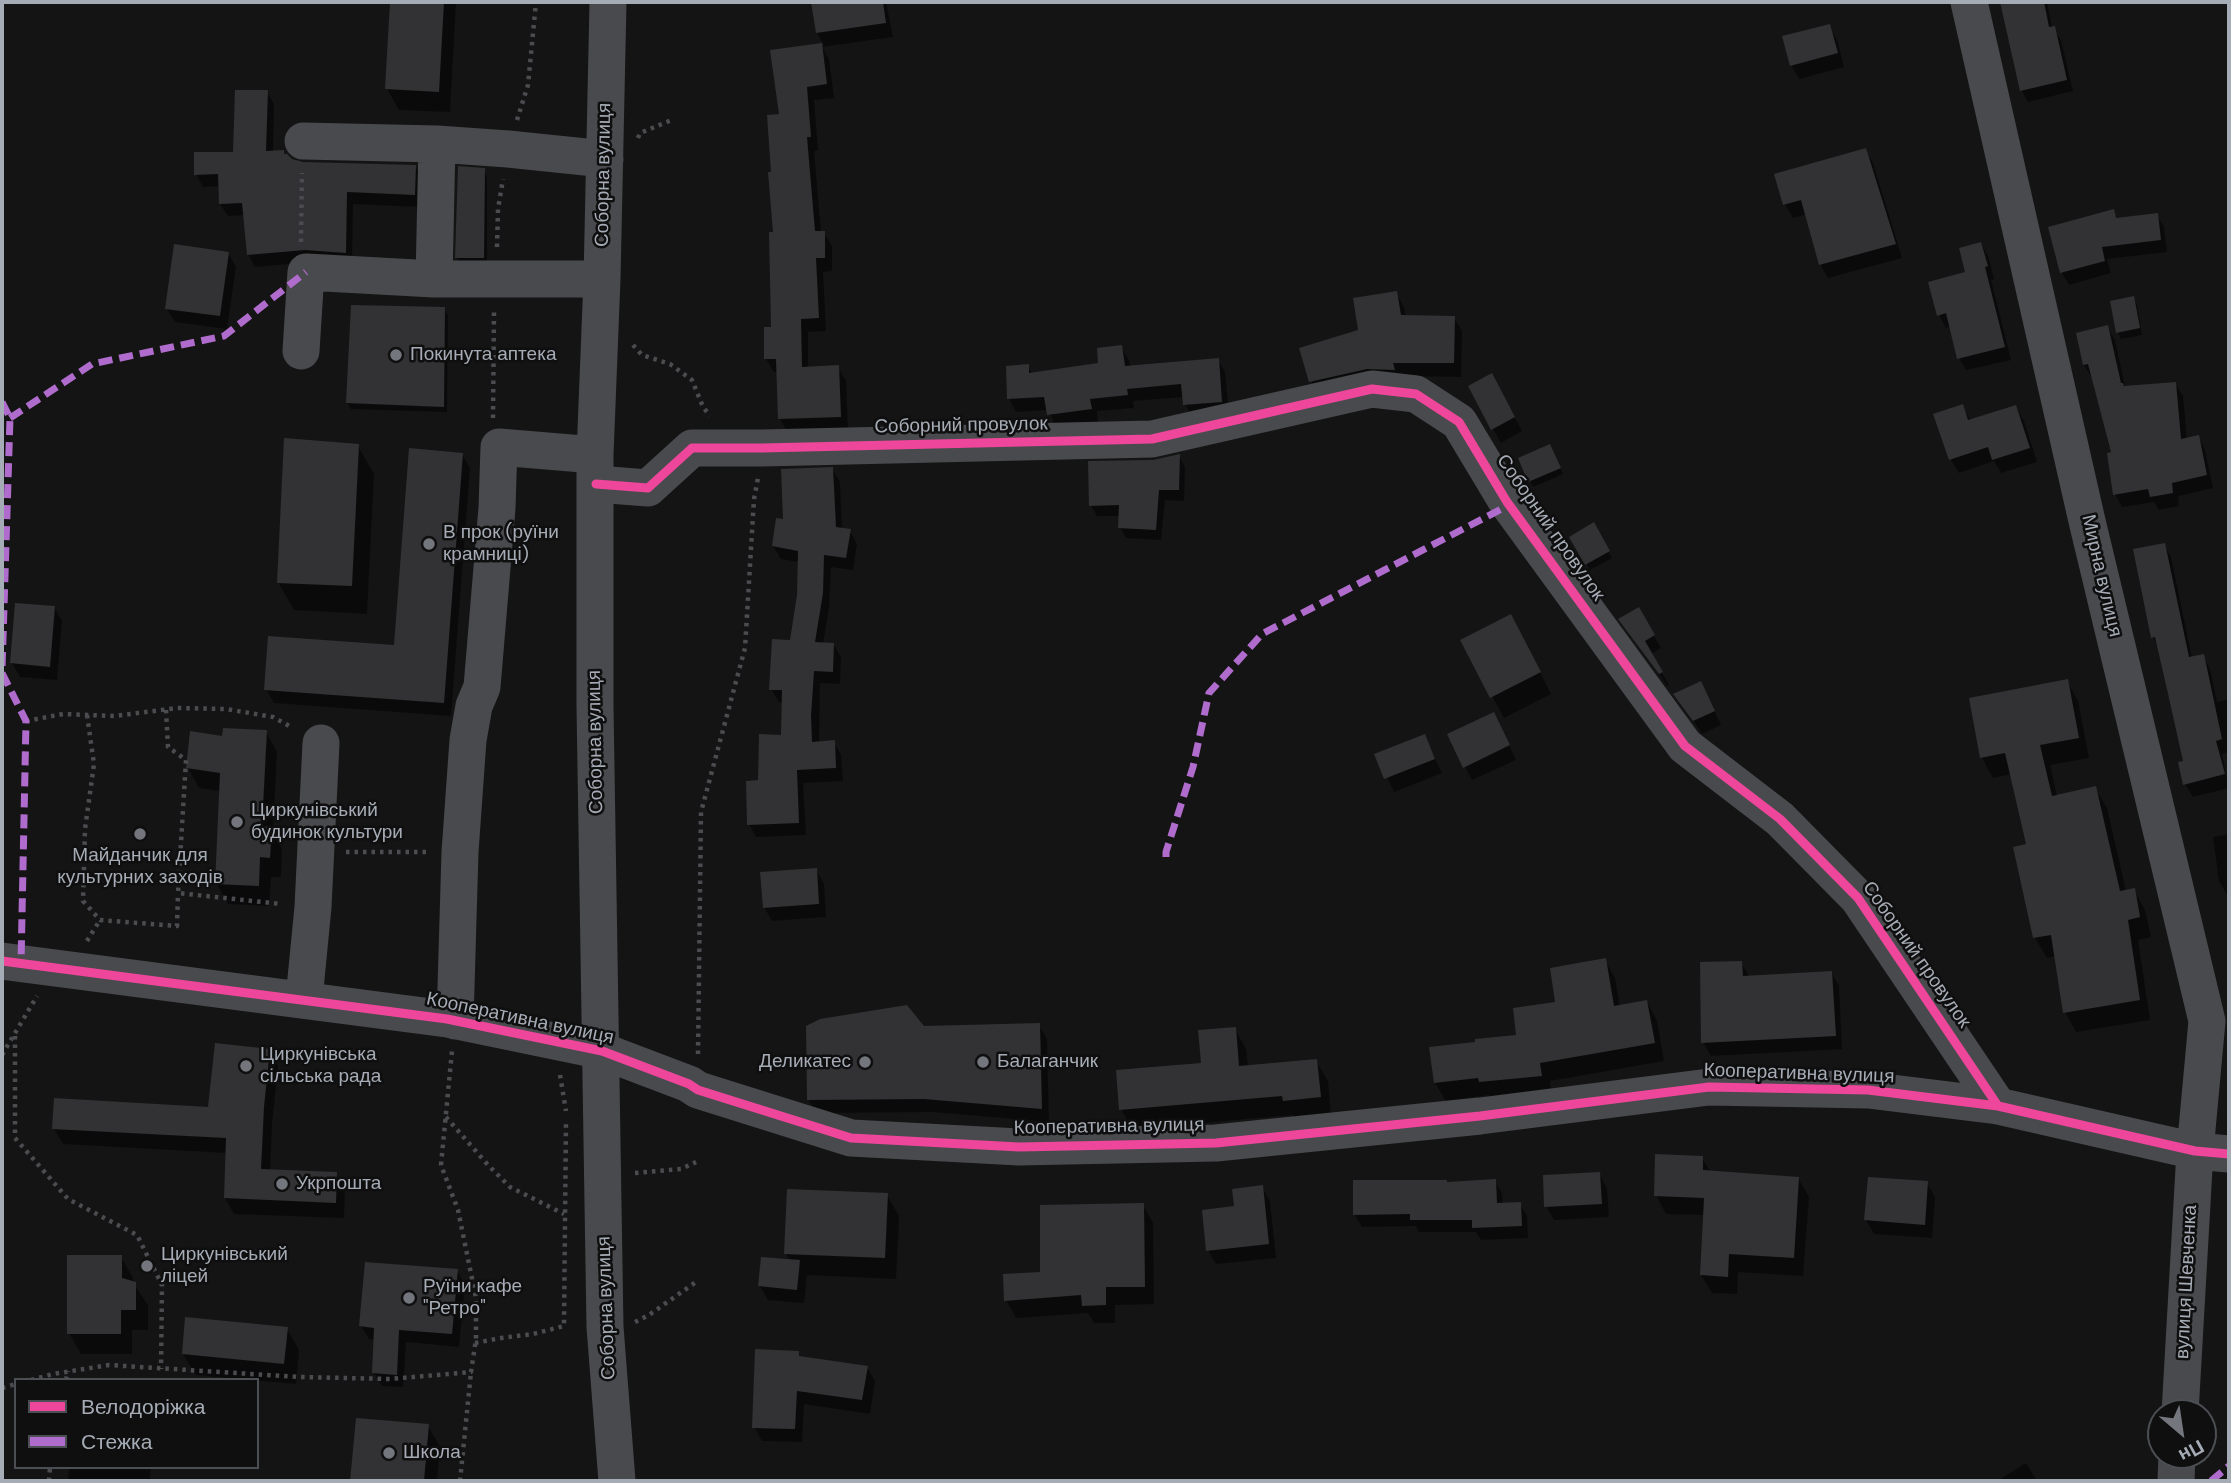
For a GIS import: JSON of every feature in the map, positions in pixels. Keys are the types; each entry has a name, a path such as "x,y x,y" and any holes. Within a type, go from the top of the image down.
{"street":[{"name":"Соборна вулиця","path":"608,2 596,470 595,706 605,1327 617,1481"},
{"name":"Мирна вулиця","path":"1969,2 2087,521 2207,1021 2212,1153"},
{"path":"303,141 437,144 605,159"},
{"path":"434,279 437,144"},
{"path":"301,351 306,272 434,279 602,279"},
{"name":"Соборний провулок","path":"460,852 468,740 474,706 482,687 497,508 499,447 596,470 648,488 692,448 1152,439 1372,389 1416,394 1459,422 1507,502 1685,746 1780,819 1858,898 1998,1106"},
{"path":"304,999 317,852 321,743"},
{"path":"455,1021 460,852"},
{"name":"Кооперативна вулиця","path":"2,961 455,1021 602,1051 689,1084 698,1090 850,1138 1019,1147 1216,1143 1480,1116 1709,1087 1868,1090 1998,1106 2212,1153"},
{"name":"вулиця Шевченка","path":"2182,1399 2212,1153"}],"path":[{"path":"508,149 528,85 537,2"},
{"path":"636,142 640,133 674,119"},
{"path":"303,141 300,255 306,272"},
{"path":"626,337 642,355 670,364 692,380 711,417"},
{"path":"698,1090 701,812 745,648 754,499 762,448"},
{"path":"26,721 64,713 115,716 166,710 226,709 273,717 321,743"},
{"path":"87,715 94,764 85,829 83,901 100,920 177,926 186,760 168,747 166,710"},
{"path":"317,852 460,852"},
{"path":"178,893 313,907"},
{"path":"2,1055 38,994"},
{"path":"455,1021 441,1165 458,1210 476,1298 475,1343 460,1481"},
{"path":"15,1035 15,1138 68,1199 137,1235 162,1284 161,1369"},
{"path":"475,1343 564,1326 567,1112 561,1075 552,1070"},
{"path":"446,1116 510,1187 565,1214"},
{"path":"603,1178 624,1173 681,1169 695,1162"},
{"path":"40,1378 109,1365 299,1377 390,1379 471,1372"},
{"path":"66,1378 68,1371"}],"building":[{"path":"390,2 444,2 439,92 385,89"},
{"path":"811,2 883,2 886,23 816,33"},
{"path":"2000,2 2044,2 2049,27 2055,26 2067,80 2020,91"},
{"path":"1830,24 1838,53 1790,66 1782,36"},
{"path":"822,43 827,84 807,87 811,137 807,137 815,231 825,231 825,258 816,258 819,318 801,319 802,367 839,365 841,417 778,419 776,359 764,359 764,327 771,327 769,232 773,232 767,115 779,114 770,50"},
{"path":"235,90 268,90 266,151 284,150 284,154 303,162 416,165 415,195 347,192 346,253 305,250 247,255 242,203 219,204 218,174 194,175 194,152 233,152"},
{"path":"1866,148 1896,244 1819,265 1801,200 1783,205 1774,174"},
{"path":"458,166 485,168 484,258 455,258"},
{"path":"2114,209 2116,218 2158,213 2161,240 2102,247 2105,261 2060,273 2048,227"},
{"path":"1981,242 2005,347 1957,359 1946,313 1937,316 1928,282 1965,272 1959,248"},
{"path":"174,244 229,252 220,316 165,309"},
{"path":"1397,291 1401,315 1455,316 1454,363 1393,363 1395,370 1367,369 1309,382 1299,348 1358,330 1353,298"},
{"path":"2134,296 2140,328 2116,333 2110,301"},
{"name":"Покинута аптека","path":"351,305 445,307 444,407 346,403"},
{"path":"2108,325 2121,383 2124,386 2176,382 2181,439 2199,435 2207,475 2172,483 2173,493 2150,497 2148,489 2113,495 2107,453 2111,452 2088,364 2083,365 2076,333"},
{"path":"1122,345 1125,366 1219,358 1222,402 1183,405 1181,384 1127,389 1128,395 1090,399 1092,409 1047,415 1044,397 1007,399 1006,366 1029,364 1029,373 1098,363 1097,348"},
{"path":"1492,373 1515,417 1491,430 1468,386"},
{"path":"1963,404 1968,420 2016,405 2030,448 1992,460 1988,447 1949,460 1933,414"},
{"path":"284,438 359,444 352,586 277,583"},
{"path":"1550,444 1561,468 1528,482 1518,458"},
{"name":"В прок (руїни крамниці)","path":"409,448 463,453 444,703 264,690 268,636 394,645"},
{"path":"1180,454 1179,490 1159,490 1156,530 1118,528 1119,505 1089,506 1088,461 1153,460"},
{"path":"833,467 836,527 851,529 846,558 824,555 823,593 815,642 834,643 833,672 814,671 811,716 812,742 835,740 836,768 797,770 799,823 747,825 746,781 758,780 759,734 781,735 782,690 769,690 772,639 790,640 797,595 798,551 772,546 776,518 783,519 781,469"},
{"path":"1594,522 1610,551 1585,565 1569,537"},
{"path":"2165,543 2189,657 2204,654 2222,739 2216,741 2225,774 2183,785 2178,762 2183,761 2155,637 2151,638 2133,549"},
{"path":"15,603 55,606 50,667 10,663"},
{"path":"1639,607 1655,635 1645,641 1663,672 1659,674 1618,619"},
{"path":"1511,614 1541,672 1490,698 1460,640"},
{"path":"2068,679 2079,738 2040,745 2052,796 2096,786 2120,891 2135,888 2140,917 2128,920 2140,1000 2063,1013 2051,935 2033,938 2013,847 2026,844 2005,753 1980,758 1969,698"},
{"path":"1701,681 1715,711 1693,721 1673,694"},
{"path":"1494,712 1510,745 1463,768 1447,734"},
{"path":"223,728 267,730 262,826 272,827 270,858 260,857 259,886 215,884 220,773 186,768 190,731 222,736"},
{"path":"1425,734 1435,759 1384,779 1374,754"},
{"path":"817,868 819,904 763,908 760,872"},
{"path":"1606,958 1614,1006 1647,1000 1655,1043 1540,1063 1542,1076 1479,1082 1478,1078 1434,1083 1429,1047 1516,1035 1513,1008 1555,1002 1550,968"},
{"path":"1742,961 1743,976 1832,971 1836,1036 1701,1043 1700,962"},
{"path":"907,1005 924,1026 1040,1023 1042,1109 924,1099 807,1100 806,1026 820,1019"},
{"path":"1236,1027 1239,1066 1317,1059 1321,1097 1283,1101 1282,1096 1119,1110 1116,1070 1201,1063 1198,1030"},
{"path":"215,1043 270,1049 261,1169 337,1172 336,1203 224,1198 226,1138 52,1129 54,1098 208,1107"},
{"path":"1655,1154 1703,1156 1703,1170 1799,1177 1794,1258 1729,1254 1728,1277 1700,1275 1704,1198 1654,1196"},
{"path":"1600,1172 1602,1204 1544,1207 1543,1175"},
{"path":"1868,1177 1928,1181 1925,1225 1864,1220"},
{"path":"1496,1179 1497,1203 1521,1202 1522,1226 1472,1228 1472,1220 1410,1220 1410,1214 1353,1215 1353,1180 1447,1182"},
{"path":"1263,1185 1269,1244 1206,1251 1202,1210 1234,1206 1232,1189"},
{"path":"787,1189 888,1193 885,1258 784,1254"},
{"path":"1144,1203 1145,1287 1106,1287 1106,1305 1082,1306 1081,1295 1004,1301 1003,1274 1040,1272 1040,1205"},
{"path":"67,1255 122,1255 122,1278 136,1282 136,1310 121,1310 121,1334 67,1334"},
{"path":"761,1257 800,1260 797,1290 758,1286"},
{"name":"Руїни кафе \"Ретро\"","path":"365,1262 458,1269 452,1334 399,1330 397,1375 372,1373 374,1328 359,1326"},
{"path":"185,1317 288,1327 284,1364 182,1354"},
{"path":"755,1349 799,1351 799,1356 868,1366 862,1400 797,1391 795,1429 752,1428"},
{"name":"Школа","path":"356,1418 429,1424 424,1481 350,1481"}],"marked path":[{"path":"10,418 92,364 224,336 306,272"},
{"path":"2,402 10,418 2,670"},
{"path":"1166,857 1193,767 1209,693 1262,634 1509,505"},
{"path":"2,673 26,721 21,964"},
{"path":"2211,1481 2229,1466"}],"cycle path":[{"path":"596,484 648,488 692,448 1152,439 1372,389 1416,394 1459,422 1507,502 1685,746 1780,819 1858,898 1998,1106"},
{"path":"2,961 447,1019 602,1051 689,1084 698,1090 851,1138 1019,1147 1216,1143 1480,1116 1709,1087 1868,1090 1998,1106 2195,1151 2229,1154"}],"place":[{"name":"Покинута аптека","path":"396,355"},
{"name":"В прок (руїни крамниці)","path":"429,544"},
{"name":"Циркунівський будинок культури","path":"237,822"},
{"name":"Майданчик для культурних заходів","path":"140,834"},
{"name":"Деликатес","path":"865,1062"},
{"name":"Балаганчик","path":"983,1062"},
{"name":"Циркунівська сільська рада","path":"246,1066"},
{"name":"Укрпошта","path":"282,1184"},
{"name":"Циркунівський ліцей","path":"147,1266"},
{"name":"Руїни кафе \"Ретро\"","path":"409,1298"},
{"name":"Школа","path":"389,1453"}]}
